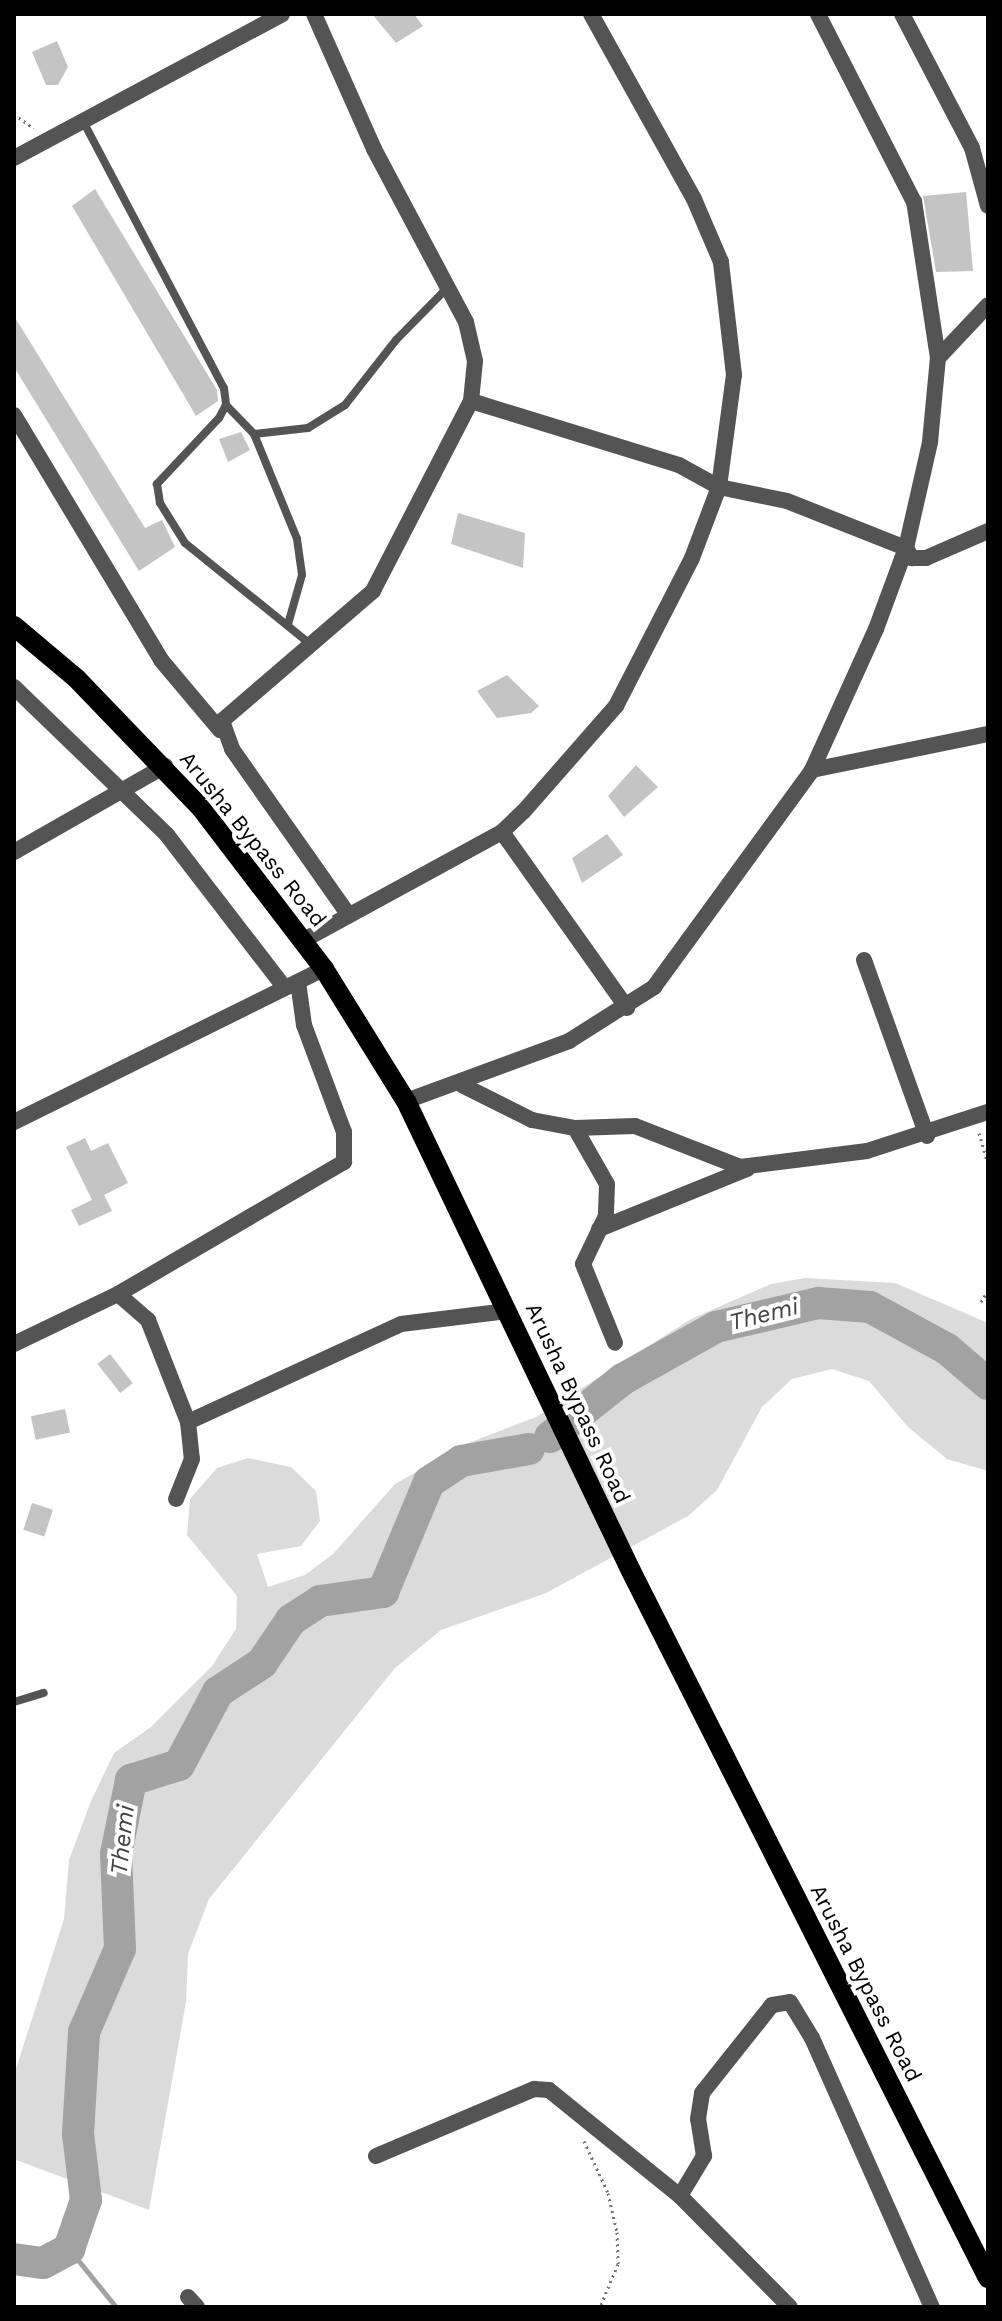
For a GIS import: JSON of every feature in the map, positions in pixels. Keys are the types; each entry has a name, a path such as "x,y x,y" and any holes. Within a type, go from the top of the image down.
{"main road":[{"name":"Arusha Bypass Road","path":"14,626 165,766 304,940 406,1101 631,1571 988,2278"}],"street":[{"path":"14,158 282,14"},
{"path":"220,730 230,710 312,646 373,591 471,401 473,339 449,286 374,149 314,14"},
{"path":"304,940 502,832 616,706 692,558 719,487 734,375 721,262 694,199 591,14"},
{"path":"406,1101 462,1085 627,1008 654,987 812,770 906,548 930,442 938,358 914,202 818,14"},
{"path":"902,14 972,148 988,206"},
{"path":"938,358 988,305"},
{"path":"471,401 679,465 719,487 787,501 906,548 912,558 926,558 988,531"},
{"path":"14,415 161,660 220,730 348,914"},
{"path":"14,687 120,795 167,835 292,985 344,1132 344,1162 118,1294 14,1344"},
{"path":"812,770 988,734"},
{"path":"14,852 120,795 165,766"},
{"path":"502,832 627,1008"},
{"path":"864,960 927,1136"},
{"path":"14,1122 324,969"},
{"path":"462,1085 532,1120 575,1128 635,1126 722,1164 760,1164 927,1136 981,1115"},
{"path":"575,1128 607,1184 610,1202 583,1264 615,1343"},
{"path":"599,1229 760,1164"},
{"path":"118,1294 148,1320 188,1422 192,1459 176,1499"},
{"path":"188,1422 401,1324 507,1311"},
{"path":"680,2196 704,2156 698,2119 702,2093 772,2005 790,2002 812,2038 932,2307"},
{"path":"376,2156 534,2089 549,2090 577,2109 680,2196 790,2307"}],"lane":[{"path":"84,123 224,388 226,405 254,434 297,539 302,575 288,624"},
{"path":"254,434 308,428 345,405 396,340 449,286"},
{"path":"226,405 163,474 160,503 185,543 312,646"},
{"path":"14,1702 44,1693"}],"path":[{"path":"981,1115 988,1165"},
{"path":"981,1302 988,1290"},
{"path":"577,2109 617,2232 618,2264 600,2307"}],"shaded area":[{"path":"805,1278 895,1283 988,1323 988,1471 947,1459 908,1427 869,1381 832,1369 792,1379 762,1407 717,1490 688,1516 546,1593 441,1630 395,1668 209,1899 188,1954 186,2002 149,2210 14,2159 14,2075 64,1919 69,1860 91,1801 114,1753 151,1727 212,1666 236,1629 237,1596 187,1535 190,1499 217,1468 248,1458 291,1467 316,1491 320,1521 301,1546 257,1554 268,1587 305,1575 333,1554 395,1484 466,1444 536,1417 691,1319 771,1284"}],"building":[{"path":"372,14 414,14 423,26 396,43"},
{"path":"57,41 68,67 58,85 46,85 32,52"},
{"path":"95,189 217,390 218,401 196,416 72,206"},
{"path":"966,192 973,271 936,272 923,196"},
{"path":"14,316 145,528 162,520 175,547 139,571 14,367"},
{"path":"241,432 250,450 228,462 219,439"},
{"path":"458,513 525,533 523,568 451,544"},
{"path":"507,675 539,706 531,713 497,718 477,691"},
{"path":"636,765 658,787 624,817 608,796"},
{"path":"607,834 623,855 582,883 572,858"},
{"path":"85,1138 91,1151 108,1143 128,1183 104,1195 112,1211 79,1226 71,1210 92,1200 66,1147"},
{"path":"110,1354 133,1383 120,1393 97,1364"},
{"path":"65,1409 70,1432 36,1440 31,1416"},
{"path":"32,1503 53,1510 44,1536 23,1530"}],"waterway":[{"name":"Themi","path":"550,1437 623,1379 716,1327 818,1303 870,1307 947,1349 988,1384"},
{"name":"Themi","path":"14,2259 43,2263 69,2249 86,2200 78,2134 84,2032 120,1949 116,1854 131,1780 179,1765 218,1692 262,1663 291,1620 320,1601 383,1592 429,1482 461,1461 529,1449"},
{"path":"69,2249 116,2307"}]}
